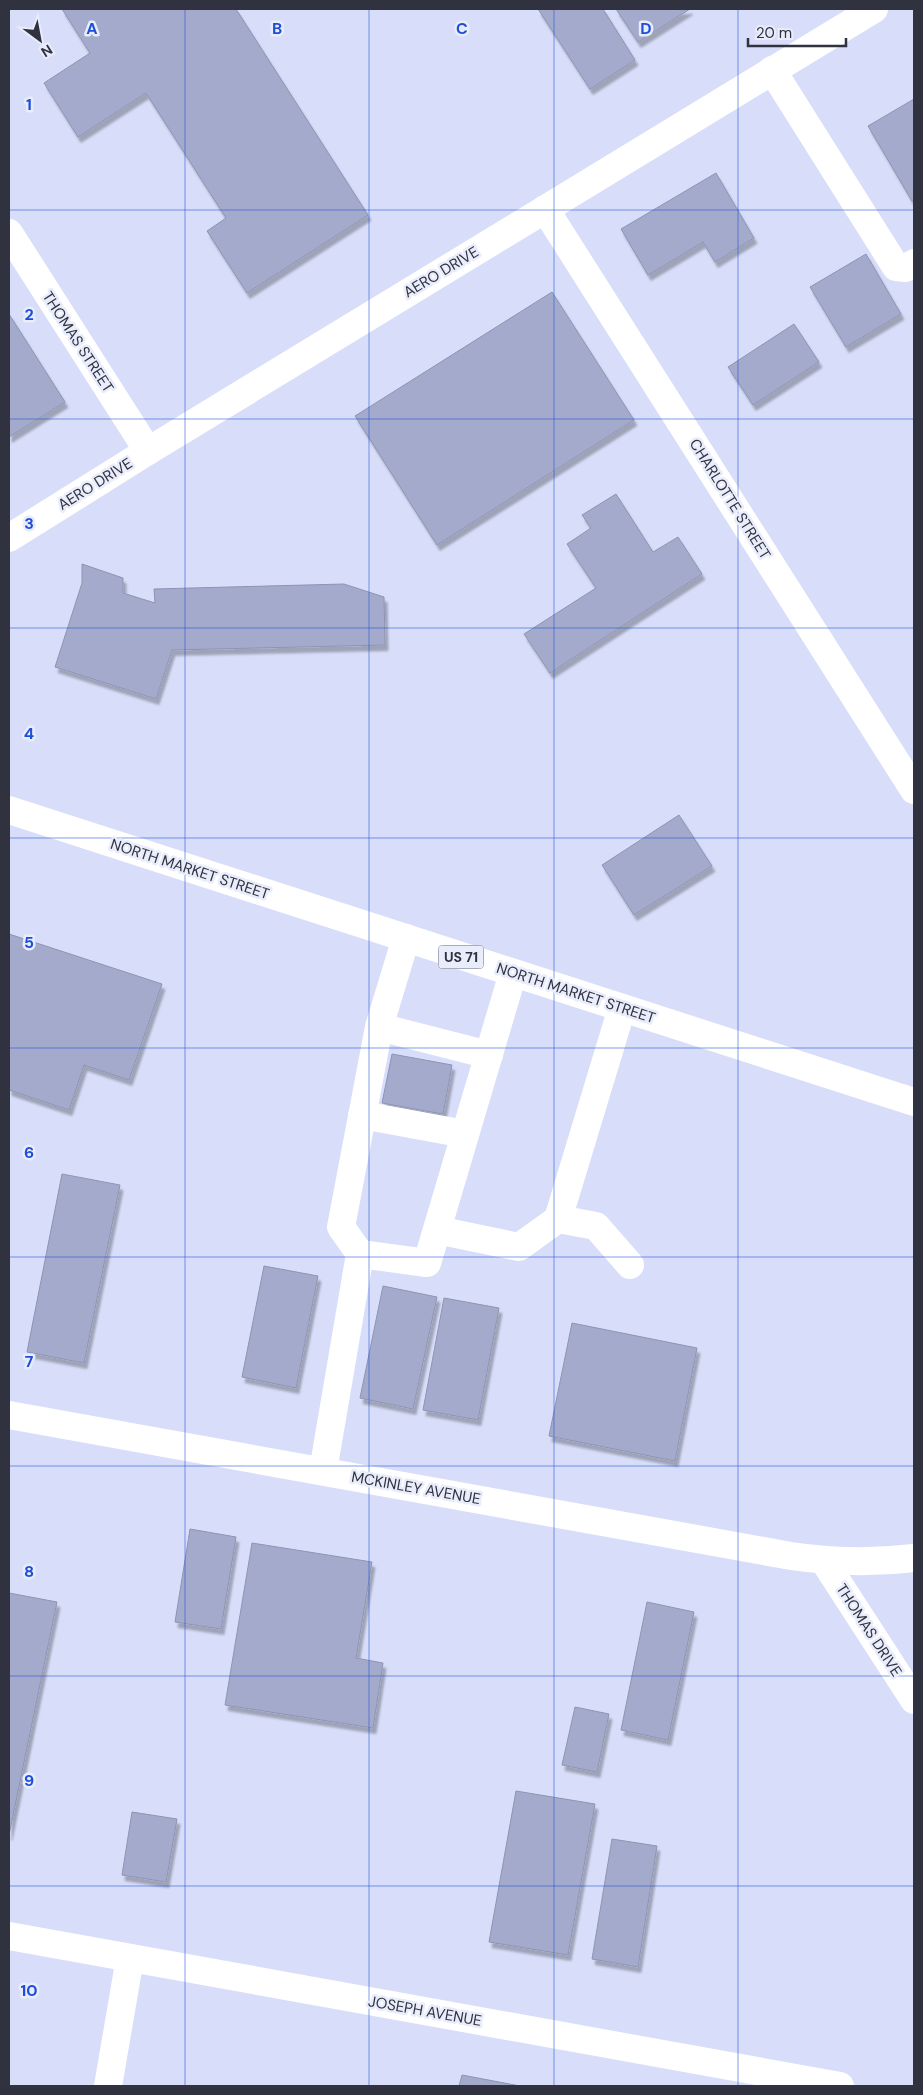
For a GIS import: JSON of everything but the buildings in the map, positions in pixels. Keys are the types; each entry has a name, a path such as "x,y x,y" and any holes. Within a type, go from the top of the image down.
{"street":[{"name":"AERO DRIVE","path":"9,538 545,208 874,9"},
{"path":"772,70 896,267 906,268 914,263"},
{"name":"CHARLOTTE STREET","path":"545,208 914,790"},
{"name":"THOMAS STREET","path":"9,233 148,451"},
{"name":"NORTH MARKET STREET","path":"9,810 914,1102"},
{"path":"323,1471 360,1254 341,1228 379,1027 406,938"},
{"path":"360,1254 427,1263 513,973"},
{"path":"437,1230 519,1247 558,1219 622,1008"},
{"path":"379,1027 489,1055"},
{"path":"362,1115 465,1134"},
{"path":"558,1219 596,1226 630,1265"},
{"name":"MCKINLEY AVENUE","path":"9,1415 824,1561 882,1562 914,1558"},
{"name":"THOMAS DRIVE","path":"824,1561 914,1700"},
{"name":"JOSEPH AVENUE","path":"9,1936 840,2086"},
{"path":"108,2086 130,1958"}]}
